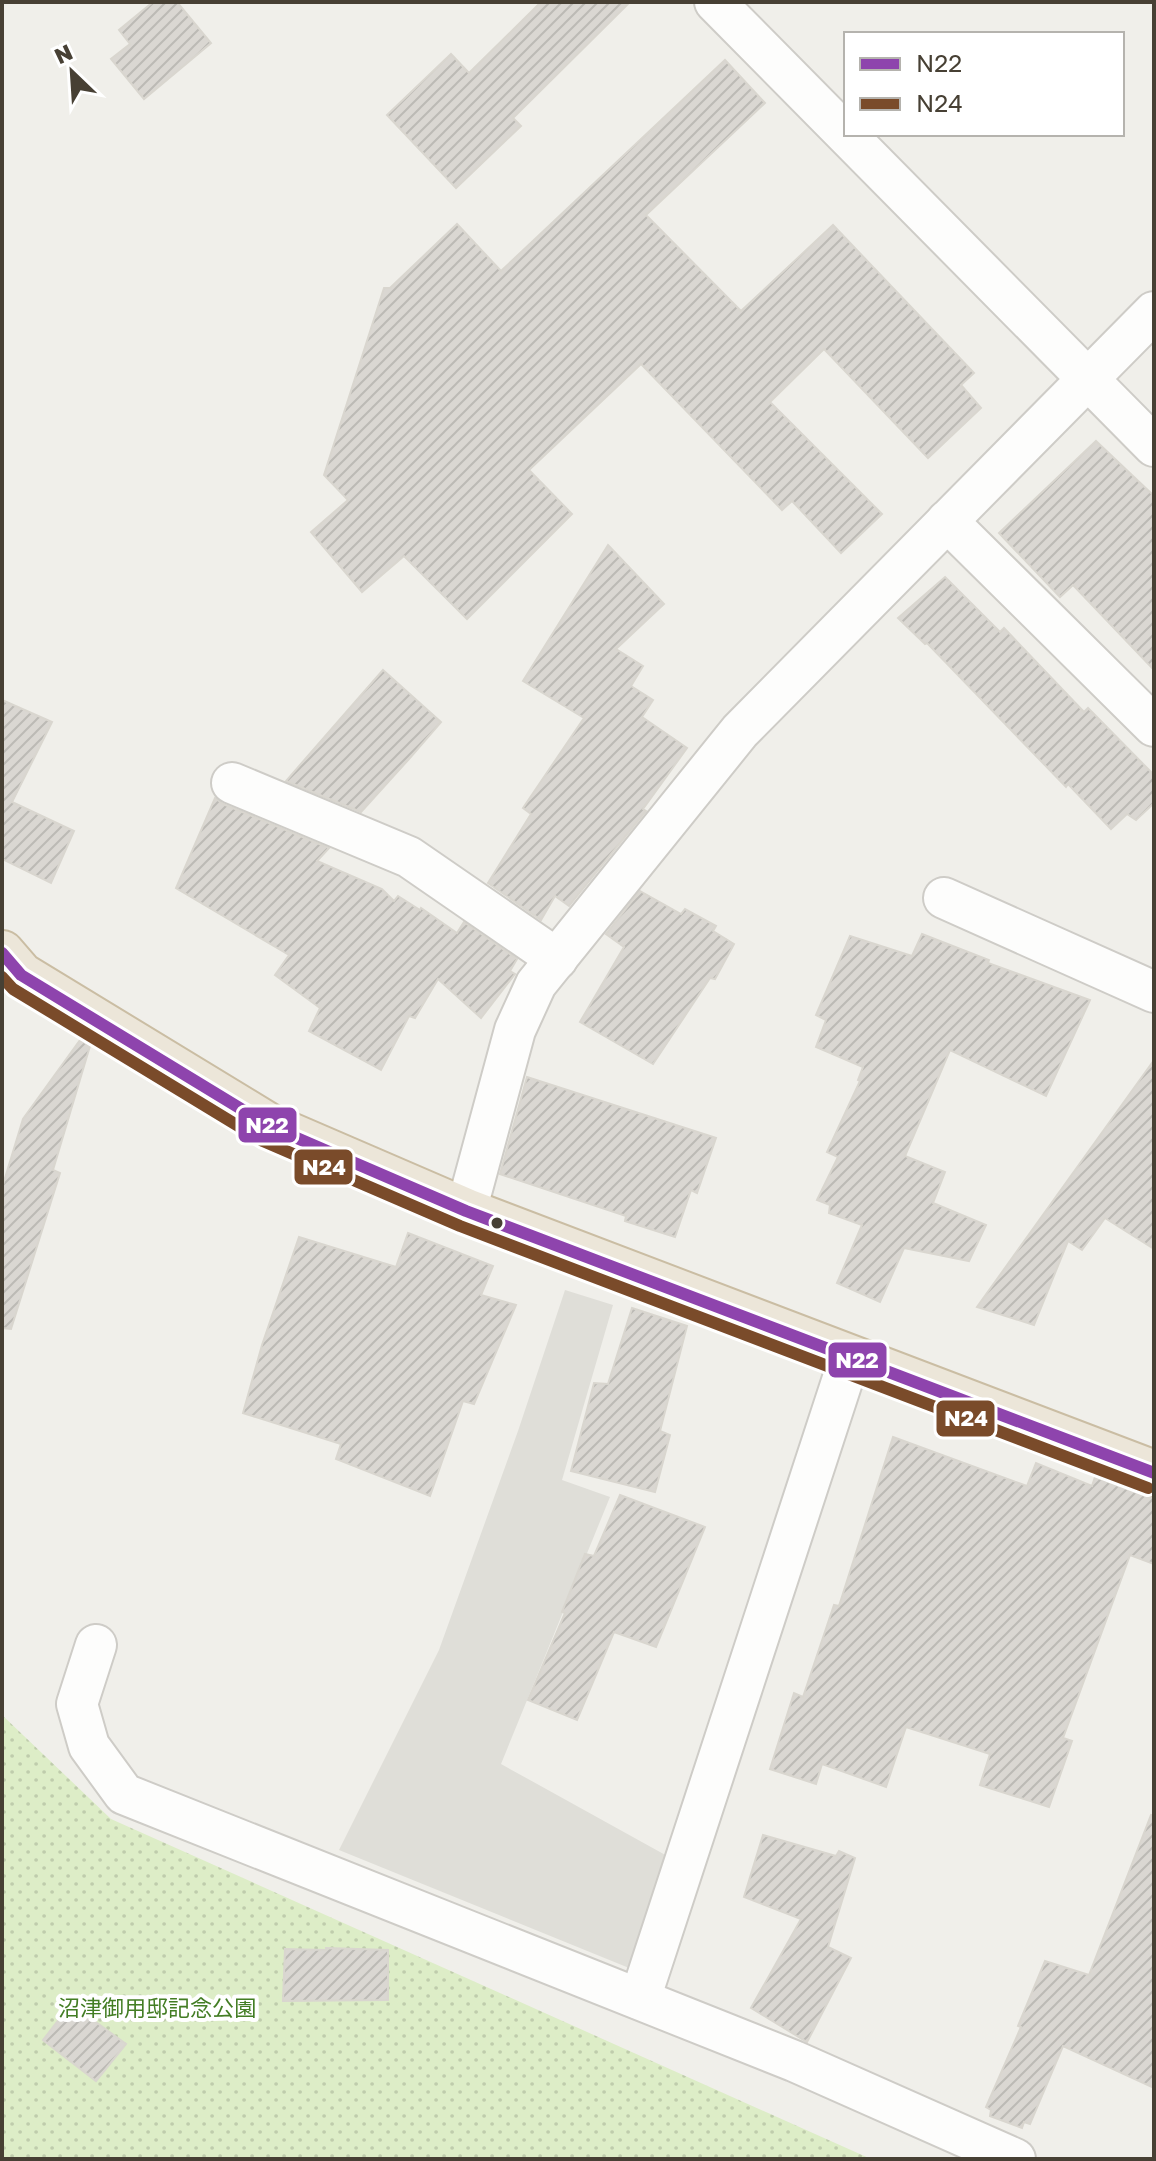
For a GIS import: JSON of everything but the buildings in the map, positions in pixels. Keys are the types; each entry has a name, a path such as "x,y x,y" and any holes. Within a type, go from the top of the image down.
{"highway":[{"path":"2,953 21,975 269,1126 466,1211 1154,1473"}],"street":[{"path":"715,2 844,133"},
{"path":"847,136 1154,446"},
{"path":"466,1211 515,1030 536,984 740,731 1154,312"},
{"path":"947,521 1154,726"},
{"path":"232,783 409,857 557,959"},
{"path":"944,898 1154,992"},
{"path":"640,1999 850,1357"},
{"path":"96,1645 77,1704 89,1746 124,1794 794,2061 1015,2159"}],"green space":[{"name":"沼津御用邸記念公園","path":"2,1715 111,1819 871,2159 2,2159"}],"shaded area":[{"path":"565,1290 613,1305 562,1480 610,1497 501,1764 678,1862 634,1970 339,1850 439,1650"}],"transit line":[{"name":"N22","path":"2,953 21,975 269,1126 466,1211 1154,1473"},
{"name":"N24","path":"2,977 13,989 263,1141 460,1226 1148,1488"}]}
